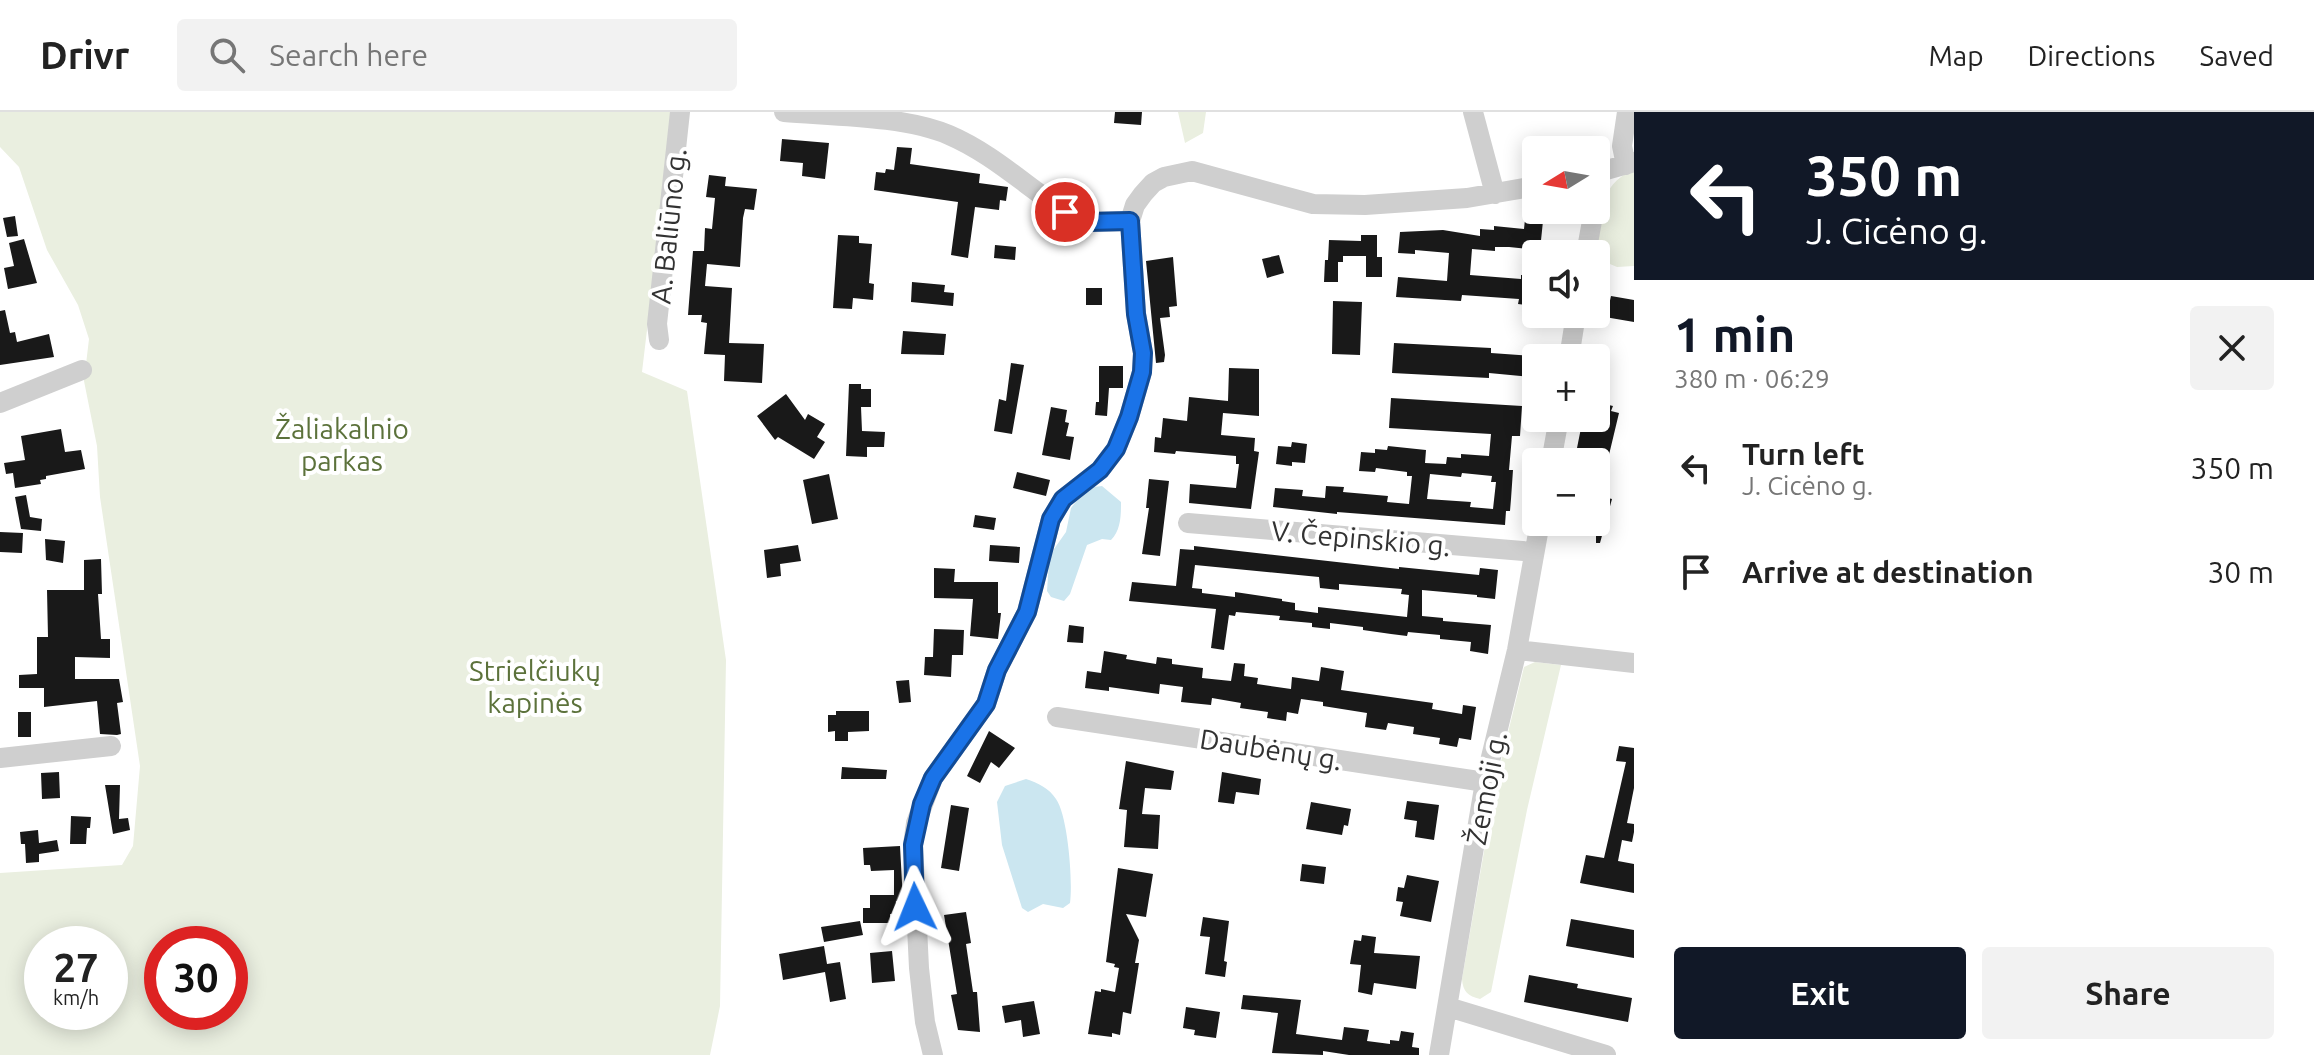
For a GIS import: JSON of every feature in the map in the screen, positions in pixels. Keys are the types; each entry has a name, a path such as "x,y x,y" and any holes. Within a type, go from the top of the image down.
{"street":[{"name":"A. Baliūno g.","path":"659,340 657,324 680,112"},
{"path":"784,112 906,124 946,134 973,147 1077,219 1087,222 1130,221"},
{"path":"1473,112 1495,194"},
{"path":"1610,170 1630,164 1622,146 1627,112"},
{"path":"933,1055 925,1022 917,938 913,845 916,823 933,778 986,704 997,670 1027,612 1051,519 1063,499 1100,470 1116,449 1129,417 1142,372 1143,353 1136,314 1130,221 1135,205 1153,183 1192,171 1313,204 1365,205 1495,194 1522,189"},
{"path":"0,403 82,370"},
{"name":"V. Čepinskio g.","path":"1188,523 1534,552"},
{"name":"Žemoji g.","path":"1439,1055 1485,782 1517,650 1537,536"},
{"path":"1517,650 1634,663"},
{"name":"Daubėnų g.","path":"1057,717 1485,782"},
{"path":"0,758 111,746"},
{"path":"1448,1007 1606,1055"}],"green space":[{"name":"Žaliakalnio parkas","path":"0,112 673,112 642,372 687,391 726,660 720,1006 710,1055 0,1055 0,873 122,865 133,846 140,766 100,497 97,446 84,381 89,339 78,305 47,250 19,167 0,147"},
{"path":"1178,112 1206,112 1203,133 1185,143"},
{"path":"1634,170 1634,266 1617,267 1610,264 1610,240 1597,240 1599,224 1610,224 1610,189 1622,176"},
{"path":"1535,662 1561,665 1527,810 1491,992 1480,999 1467,993 1462,979 1496,782 1524,667"}],"water":[{"path":"1102,486 1121,502 1117,532 1111,540 1102,539 1087,545 1070,594 1064,601 1051,597 1047,591 1049,562 1066,532 1071,508 1094,487"},
{"path":"1026,779 1043,786 1053,795 1064,819 1071,893 1070,903 1063,908 1043,904 1028,912 1022,908 1002,845 997,802 1005,786"}],"building":[{"path":"1115,112 1142,112 1141,125 1114,123"},
{"path":"782,139 829,143 825,179 802,176 803,163 780,161"},
{"path":"897,147 912,148 910,164 980,174 979,183 1008,187 1006,201 1000,200 999,210 975,207 968,258 951,255 958,202 874,190 876,172 894,170"},
{"path":"709,175 726,177 725,186 757,189 754,210 745,209 743,218 740,267 707,264 705,286 732,288 729,343 764,344 762,383 724,381 725,355 704,354 707,323 701,322 702,315 688,315 693,251 704,251 705,228 712,229 715,198 706,197"},
{"path":"15,216 18,236 7,237 3,218"},
{"path":"1524,224 1543,224 1541,240 1522,240 1522,248 1472,249 1470,275 1521,279 1522,275 1522,304 1518,304 1519,299 1462,295 1461,301 1396,297 1398,277 1447,281 1449,253 1415,250 1415,254 1398,253 1400,232 1443,230 1480,236 1480,229 1494,230 1494,226 1524,229"},
{"path":"838,235 859,236 859,243 872,244 869,283 874,284 873,300 853,298 852,309 833,308"},
{"path":"1361,235 1377,235 1377,257 1382,257 1382,277 1366,277 1366,256 1343,256 1343,262 1338,262 1338,282 1324,282 1329,240 1361,241"},
{"path":"24,239 37,283 8,289 4,268 14,266 9,243"},
{"path":"995,245 1016,247 1015,260 994,258"},
{"path":"1279,255 1284,273 1267,278 1262,259"},
{"path":"1173,257 1177,306 1169,307 1170,317 1160,318 1165,355 1164,362 1156,363 1146,261"},
{"path":"912,282 945,285 944,292 954,293 953,306 911,302"},
{"path":"1086,288 1102,288 1102,305 1086,305"},
{"path":"1611,296 1634,300 1634,322 1610,318"},
{"path":"1333,301 1362,302 1360,355 1332,354"},
{"path":"5,310 10,333 15,332 17,342 49,334 54,357 0,365 0,311"},
{"path":"903,331 946,334 944,355 901,354"},
{"path":"1394,343 1491,348 1491,353 1522,355 1522,376 1489,373 1489,378 1392,373"},
{"path":"1011,363 1024,365 1012,434 994,431 999,399 1006,401"},
{"path":"1099,366 1123,366 1123,388 1109,388 1107,416 1095,415 1096,402 1099,402"},
{"path":"1229,368 1259,369 1259,416 1223,413 1221,435 1255,438 1254,451 1259,452 1251,509 1189,503 1190,484 1236,488 1239,464 1236,464 1236,456 1154,452 1155,437 1161,438 1163,418 1187,421 1189,397 1228,401"},
{"path":"849,384 861,384 861,389 871,389 871,407 861,407 862,431 885,432 884,447 867,447 867,457 846,456"},
{"path":"786,394 805,420 808,414 825,424 817,437 825,442 814,459 778,437 775,440 757,416"},
{"path":"1391,398 1522,406 1520,436 1512,436 1509,470 1513,470 1511,499 1505,525 1273,507 1275,488 1303,490 1302,496 1325,498 1326,486 1344,487 1343,492 1388,496 1387,502 1409,504 1412,476 1407,476 1407,472 1376,468 1375,472 1359,471 1361,452 1375,453 1375,449 1387,450 1388,446 1426,450 1425,463 1446,464 1447,457 1461,458 1461,454 1489,456 1491,434 1389,428","holes":["1430,474 1492,476 1491,482 1496,482 1493,509 1470,507 1471,502 1427,499"]},
{"path":"1610,405 1613,406 1611,411 1619,413 1610,451 1610,448 1577,448 1580,432 1610,432"},
{"path":"1051,407 1067,410 1065,422 1069,423 1066,436 1074,437 1070,460 1042,455"},
{"path":"61,429 65,452 81,450 85,469 46,476 46,479 40,480 41,484 15,488 13,473 6,474 4,463 25,460 21,436"},
{"path":"1292,442 1307,444 1305,463 1292,462 1292,466 1276,464 1278,446 1291,447"},
{"path":"1017,472 1050,480 1046,496 1013,488"},
{"path":"829,474 838,519 812,524 803,480"},
{"path":"1149,479 1169,481 1160,556 1142,554 1149,508 1146,508"},
{"path":"26,495 30,517 42,519 41,531 21,529 15,497"},
{"path":"975,515 996,518 994,530 973,527"},
{"path":"0,532 23,533 22,553 0,552"},
{"path":"45,539 65,541 63,563 46,560"},
{"path":"798,545 801,561 780,564 781,576 767,578 764,550"},
{"path":"990,545 1020,547 1019,563 989,561"},
{"path":"1194,546 1479,575 1480,568 1498,570 1495,599 1422,590 1422,616 1491,625 1488,654 1470,651 1471,642 1440,639 1440,635 1408,632 1407,636 1330,623 1330,629 1312,627 1312,623 1279,620 1280,616 1236,612 1235,616 1229,615 1224,650 1211,648 1216,609 1129,601 1132,582 1176,586 1180,549 1194,550","holes":["1195,565 1319,577 1320,588 1339,590 1339,584 1402,589 1401,594 1409,595 1407,617 1318,607 1318,613 1295,610 1295,603 1282,599 1235,592 1235,597 1202,593 1202,589 1192,588"]},
{"path":"101,559 102,594 98,594 101,639 110,639 110,658 75,657 75,679 119,679 123,702 117,703 121,734 117,735 100,734 97,701 44,707 44,688 19,688 19,675 37,674 37,637 48,637 47,590 84,590 84,560"},
{"path":"934,568 955,569 954,582 998,582 998,613 1001,613 998,639 970,636 973,599 934,598"},
{"path":"1069,625 1084,627 1083,643 1067,642"},
{"path":"934,629 964,630 963,655 952,655 951,677 924,675 925,657 933,657"},
{"path":"1104,651 1127,655 1126,659 1156,664 1157,657 1172,659 1172,664 1203,668 1202,678 1231,681 1234,663 1245,664 1244,676 1258,678 1257,684 1291,689 1292,677 1319,681 1321,667 1344,671 1341,690 1433,703 1432,709 1462,714 1463,705 1476,707 1471,740 1459,738 1457,747 1439,744 1440,738 1413,734 1414,727 1388,723 1386,730 1365,727 1367,713 1301,699 1298,714 1287,712 1286,721 1267,718 1268,712 1240,708 1241,703 1212,698 1211,705 1181,702 1183,687 1160,684 1159,694 1109,687 1109,691 1085,688 1087,671 1101,673"},
{"path":"909,680 911,702 899,703 896,681"},
{"path":"836,711 869,711 869,731 848,732 848,741 835,741 835,731 828,732 828,715 836,715"},
{"path":"18,712 31,712 31,737 18,737"},
{"path":"989,731 1015,748 999,768 991,762 980,783 967,776"},
{"path":"1619,746 1634,748 1634,788 1627,823 1634,824 1634,832 1632,842 1622,840 1618,861 1634,864 1634,893 1580,883 1586,855 1604,858 1626,762 1616,761"},
{"path":"1126,761 1174,771 1171,790 1145,788 1142,814 1160,815 1158,849 1124,847 1127,810 1119,809"},
{"path":"842,767 887,770 886,779 841,779"},
{"path":"59,772 60,798 42,799 41,773"},
{"path":"1222,772 1261,779 1259,795 1236,792 1234,804 1218,802"},
{"path":"105,785 120,785 119,819 128,818 130,830 113,834"},
{"path":"1407,801 1439,805 1434,840 1415,837 1417,821 1404,819"},
{"path":"1311,802 1351,809 1348,826 1344,825 1342,835 1306,829"},
{"path":"951,805 969,808 959,871 941,868"},
{"path":"71,816 91,817 86,844 70,844"},
{"path":"38,830 39,843 57,840 59,851 39,854 39,862 26,863 25,844 21,844 20,832"},
{"path":"900,846 903,901 896,901 896,914 890,914 890,923 863,923 863,908 870,908 870,895 894,895 894,870 871,871 870,865 864,865 863,848"},
{"path":"1302,864 1326,867 1324,884 1300,881"},
{"path":"1118,868 1153,874 1146,917 1126,914 1139,940 1135,963 1139,963 1131,1014 1123,1012 1120,1035 1112,1033 1112,1037 1088,1034 1095,991 1115,992 1119,968 1106,962"},
{"path":"1407,875 1439,881 1431,922 1400,916 1403,902 1396,901 1398,887 1404,888"},
{"path":"966,912 971,943 966,944 973,992 977,992 980,1032 958,1030 951,995 957,994 944,915"},
{"path":"1203,917 1229,921 1225,977 1205,974 1210,937 1200,936"},
{"path":"1571,919 1634,930 1634,958 1566,946"},
{"path":"860,921 863,935 824,942 821,927"},
{"path":"1362,935 1376,937 1374,953 1420,956 1416,989 1374,983 1372,995 1358,992 1361,965 1350,964 1354,940 1361,941"},
{"path":"824,946 827,964 840,962 846,999 830,1002 825,972 783,980 779,954"},
{"path":"892,951 895,981 872,983 870,953"},
{"path":"1529,975 1632,998 1628,1022 1524,1002"},
{"path":"1243,995 1301,1000 1296,1034 1342,1040 1344,1027 1369,1030 1367,1041 1390,1044 1390,1040 1399,1041 1401,1031 1414,1033 1412,1047 1419,1048 1419,1055 1349,1055 1323,1051 1323,1055 1272,1053 1278,1013 1241,1009"},
{"path":"1034,1001 1040,1034 1023,1037 1021,1020 1005,1023 1002,1006"},
{"path":"1186,1007 1220,1012 1216,1038 1194,1035 1195,1030 1183,1028"}],"route":[{"path":"915,907 913,845 916,823 933,778 986,704 997,670 1027,612 1051,519 1063,499 1100,470 1116,449 1142,372 1143,353 1136,314 1130,221 1087,222 1065,212"}],"park label":[{"name":"Strielčiukų kapinės","path":"535,686"}]}
